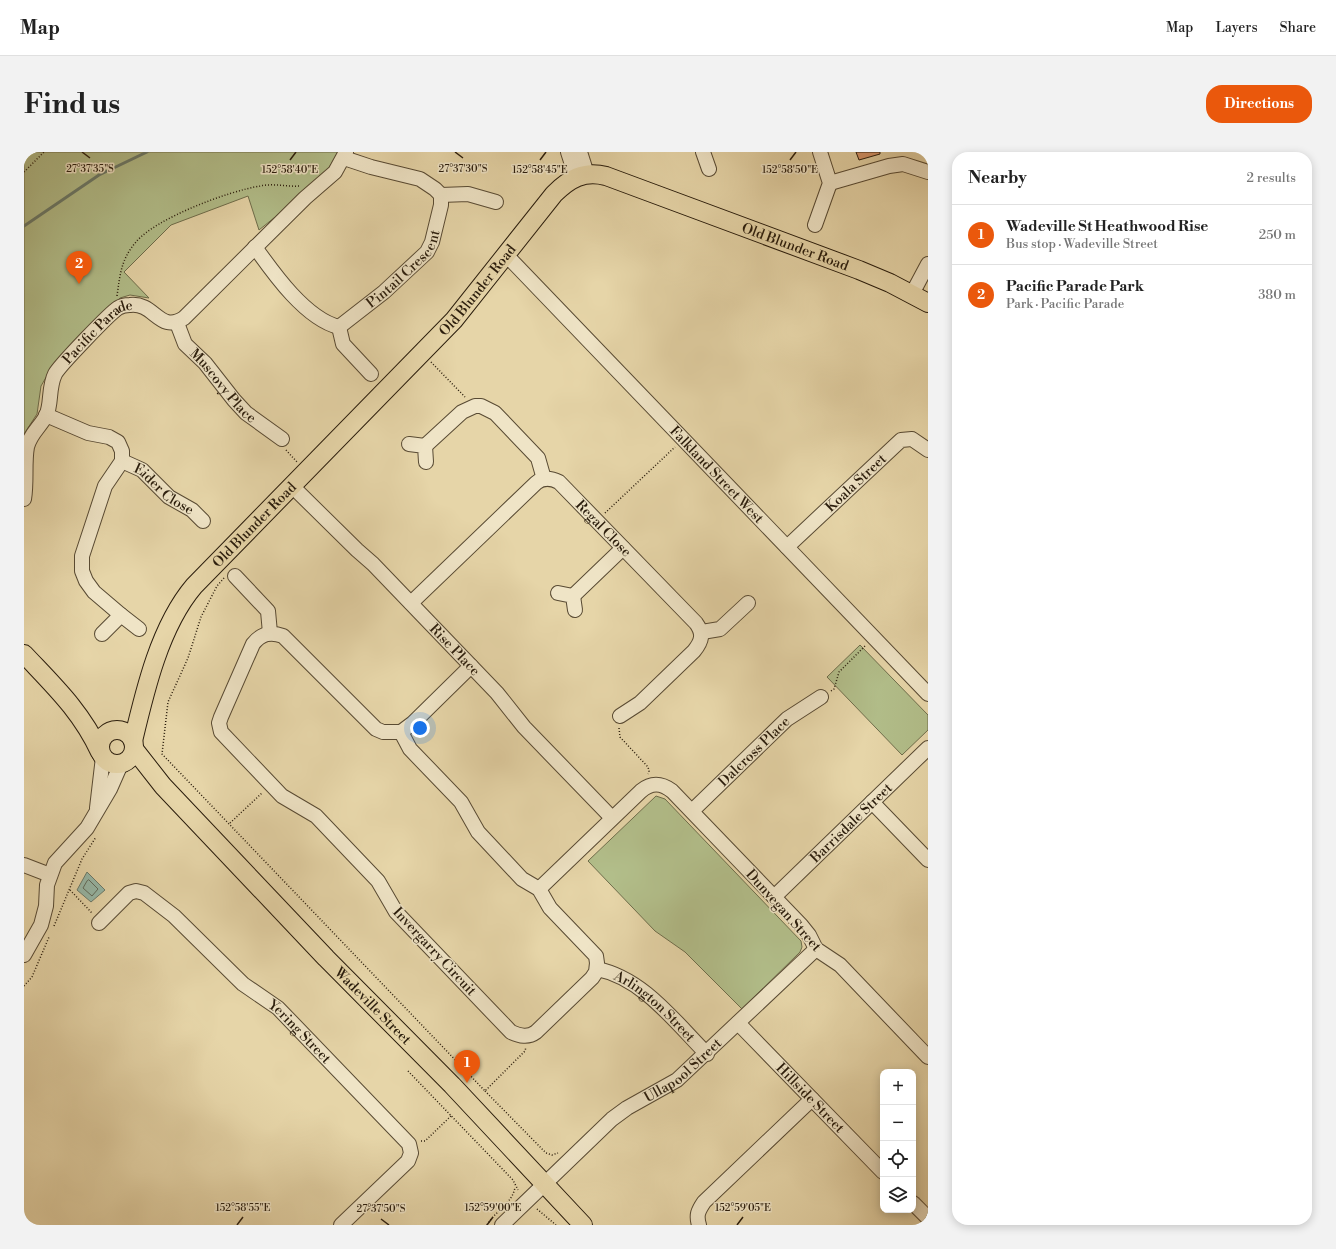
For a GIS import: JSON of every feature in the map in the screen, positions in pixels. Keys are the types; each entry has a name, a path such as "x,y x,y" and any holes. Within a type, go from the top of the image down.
{"main road":[{"name":"Old Blunder Road","path":"128,754 144,692 171,621 181,602 454,320 554,194 564,184 582,175 606,176 859,270 923,296"},
{"path":"24,654 74,706 93,720 115,730 127,733 128,754 111,763 101,754 74,706"},
{"name":"Old Blunder Road","path":"115,730 144,692"},
{"path":"101,754 100,740 108,732 115,730"},
{"name":"Wadeville Street","path":"128,754 163,786 326,958 452,1085 583,1225"}],"street":[{"path":"568,152 582,175"},
{"path":"580,152 582,175"},
{"path":"703,152 709,169"},
{"path":"815,225 830,184 820,152"},
{"path":"177,323 184,318 305,198 335,172 345,155 371,167 420,179 441,195 468,194 496,202"},
{"path":"830,184 889,166 903,164 928,172"},
{"name":"Pintail Crescent","path":"339,327 384,292 427,252 432,242 441,205 441,195"},
{"path":"255,247 284,286 318,318 328,324 339,327 343,344 371,374"},
{"name":"Falkland Street West","path":"505,257 513,262 928,694"},
{"path":"923,296 928,264"},
{"name":"Pacific Parade","path":"24,499 27,447 32,436 46,415 50,386 56,373 66,360 118,308 130,305 142,306 167,323 177,323"},
{"name":"Muscovy Place","path":"177,323 185,344 206,363 234,400 246,413 282,439"},
{"path":"409,444 425,446 462,412 470,407 481,406 495,413 538,458 544,479 536,483 411,603"},
{"path":"46,415 88,433 109,437 118,442 122,451 122,461 105,486 82,556 82,571 86,581 94,592 139,629"},
{"name":"Koala Street","path":"788,547 901,440 912,439 928,450"},
{"path":"425,446 426,462"},
{"name":"Eider Close","path":"122,461 142,470 169,497 192,510 203,521"},
{"name":"Regal Close","path":"544,479 554,479 559,482 598,520 696,623 702,632"},
{"name":"Rise Place","path":"292,486 411,603 497,693 524,727 612,818"},
{"path":"573,596 623,548"},
{"path":"231,576 268,612 270,633 278,634 290,641 376,729 383,732 401,732 413,723 471,666"},
{"path":"558,593 573,596"},
{"path":"573,596 575,610"},
{"path":"620,716 640,703 694,651 700,642 702,632 720,628 748,603"},
{"path":"102,634 121,615"},
{"name":"Invergarry Circuit","path":"270,633 262,635 253,644 219,723 225,737 282,796 316,816 378,881 396,912 511,1032 517,1035 528,1036"},
{"name":"Dalcross Place","path":"692,812 787,719 821,697"},
{"path":"401,732 410,749 461,802 478,832 522,879 539,889 550,908 596,956 597,968 592,978 536,1032 528,1036"},
{"name":"Barrisdale Street","path":"774,897 928,748"},
{"path":"97,809 101,754"},
{"path":"24,955 41,924 46,906 47,886 50,875 61,854 87,828 110,789 128,754"},
{"path":"539,889 612,818 648,786 652,779"},
{"name":"Dunvegan Street","path":"652,779 672,791 805,930 816,949 840,965 928,1057"},
{"path":"872,802 928,860"},
{"path":"24,865 50,875"},
{"name":"Yering Street","path":"103,919 129,893 136,891 144,893 174,916 243,984 278,1008 411,1147"},
{"name":"Ullapool Street","path":"502,1225 617,1115 678,1080 816,949"},
{"name":"Arlington Street","path":"597,968 607,970 645,991 707,1054"},
{"name":"Hillside Street","path":"738,1023 880,1169"},
{"path":"699,1225 697,1218 698,1212 704,1202 812,1099"},
{"path":"341,1225 408,1161 411,1153 411,1147"},
{"path":"916,1205 928,1218"}],"path":[{"path":"24,172 44,152"},
{"path":"114,301 117,297 120,272 128,253 136,241 159,223 186,210 260,186 298,186 305,184"},
{"path":"422,354 463,395 470,407"},
{"path":"282,439 287,452 307,472"},
{"path":"598,520 684,439"},
{"path":"231,576 217,586 201,616 188,658 168,702 162,754 546,1153 552,1155 560,1152"},
{"path":"821,697 834,689 839,672 874,637"},
{"path":"620,716 620,737 648,767 652,779"},
{"path":"229,823 270,785"},
{"path":"54,926 82,859 98,834"},
{"path":"70,890 93,914 103,919"},
{"path":"24,986 32,976 51,933"},
{"path":"485,1091 525,1051 528,1036"},
{"path":"408,1071 513,1180 515,1187 518,1190"},
{"path":"411,1147 417,1141 425,1141 451,1116"},
{"path":"487,1225 493,1215 513,1195 515,1187"},
{"path":"537,1210 556,1225"}],"green space":[{"path":"24,152 339,152 321,180 259,230 248,196 171,225 124,272 149,298 130,295 120,298 55,362 41,386 37,414 24,434"},
{"path":"860,645 928,715 928,730 902,755 827,677"},
{"path":"656,796 665,799 801,941 802,947 800,952 742,1009 685,952 655,931 588,861"}],"water":[{"path":"87,872 105,890 91,902 77,890"}],"building":[{"path":"856,152 880,152 880,154 859,160"}],"waterway":[{"path":"24,226 99,175 147,152"}],"place":[{"name":"Pacific Parade Park","path":"79,284"},
{"name":"Wadeville St Heathwood Rise","path":"467,1083"}]}
